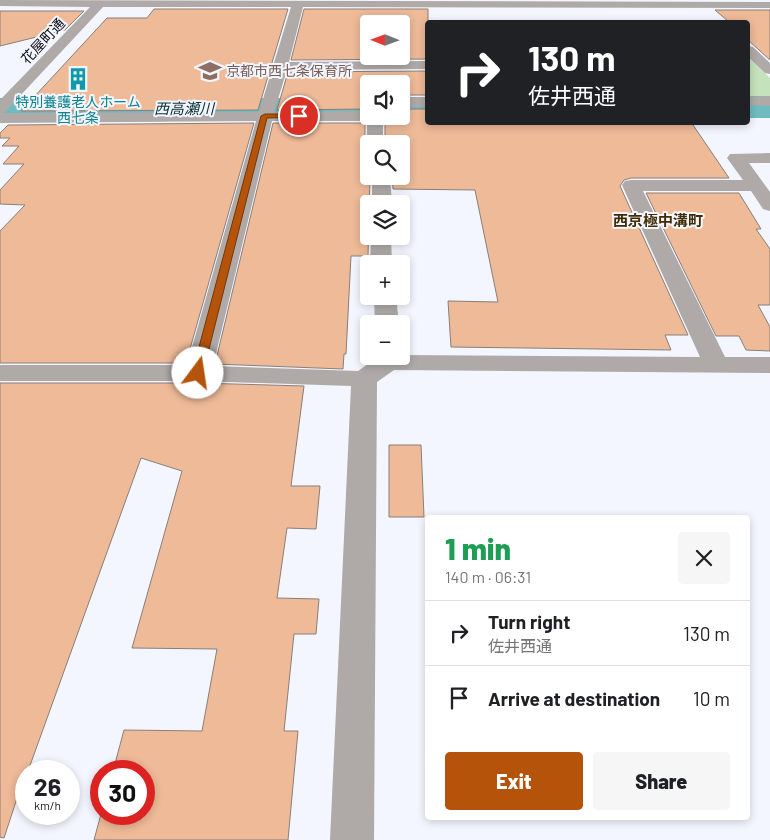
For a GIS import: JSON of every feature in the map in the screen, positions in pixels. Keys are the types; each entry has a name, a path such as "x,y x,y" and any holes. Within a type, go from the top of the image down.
{"street":[{"name":"花屋町通","path":"2,108 101,2"},
{"path":"198,373 267,110 298,2"},
{"path":"0,3 506,2 770,5"},
{"path":"701,3 711,18"},
{"path":"750,52 767,65"},
{"path":"281,66 425,65"},
{"path":"750,101 770,101"},
{"path":"410,102 425,102"},
{"path":"267,110 360,103"},
{"path":"2,108 267,110 360,115"},
{"path":"750,115 770,115"},
{"path":"410,116 425,116"},
{"path":"770,158 736,158 770,206"},
{"path":"716,364 631,185 756,186"},
{"path":"0,373 198,373 380,366 770,364"},
{"path":"352,840 380,366"}],"green space":[{"path":"750,59 770,78 770,100 750,100"}],"building":[{"path":"154,9 288,9 258,110 21,111 107,18 147,18"},
{"path":"304,9 428,9 428,20 425,20 425,59 410,59 410,15 360,15 360,59 291,60"},
{"path":"715,10 770,10 770,60 750,42 750,20 727,20"},
{"path":"0,11 84,11 65,30 0,46"},
{"path":"425,71 425,95 410,95 410,75 360,75 360,109 277,110 288,72"},
{"path":"410,109 425,109 425,125 693,125 729,178 631,178 624,180 620,186 688,335 665,335 671,350 451,347 448,301 498,302 475,190 393,189 393,185 410,185 410,135 385,135 385,125 410,125"},
{"path":"254,123 186,363 0,363 0,231 25,205 0,204 0,190 24,164 3,164 19,146 2,146 10,138 0,138 0,133 8,125"},
{"path":"273,123 360,123 360,125 365,125 365,135 360,135 360,185 370,185 370,195 360,195 360,245 368,245 368,255 351,256 346,354 344,354 343,369 215,364"},
{"path":"646,193 739,193 761,229 756,229 770,249 770,305 758,305 770,327 770,351 746,350 739,336 716,336"},
{"path":"0,383 198,383 304,386 291,486 320,486 316,529 287,528 277,598 319,599 316,634 294,634 284,731 298,731 288,840 94,840 98,825 155,825 155,760 116,760 124,730 202,731 217,649 132,648 182,471 141,458 32,760 15,760 15,804 4,838 0,837"},
{"path":"389,445 421,445 424,517 389,517"}],"waterway":[{"name":"西高瀬川","path":"750,107 770,107"},
{"name":"西高瀬川","path":"410,109 425,108"},
{"name":"西高瀬川","path":"0,110 360,109"}],"place":[{"name":"京都市西七条保育所","path":"210,71"},
{"name":"特別養護老人ホーム 西七条","path":"78,79"}],"district":[{"name":"西京極中溝町","path":"658,221"}],"route":[{"path":"198,373 265,116 299,116"}]}
